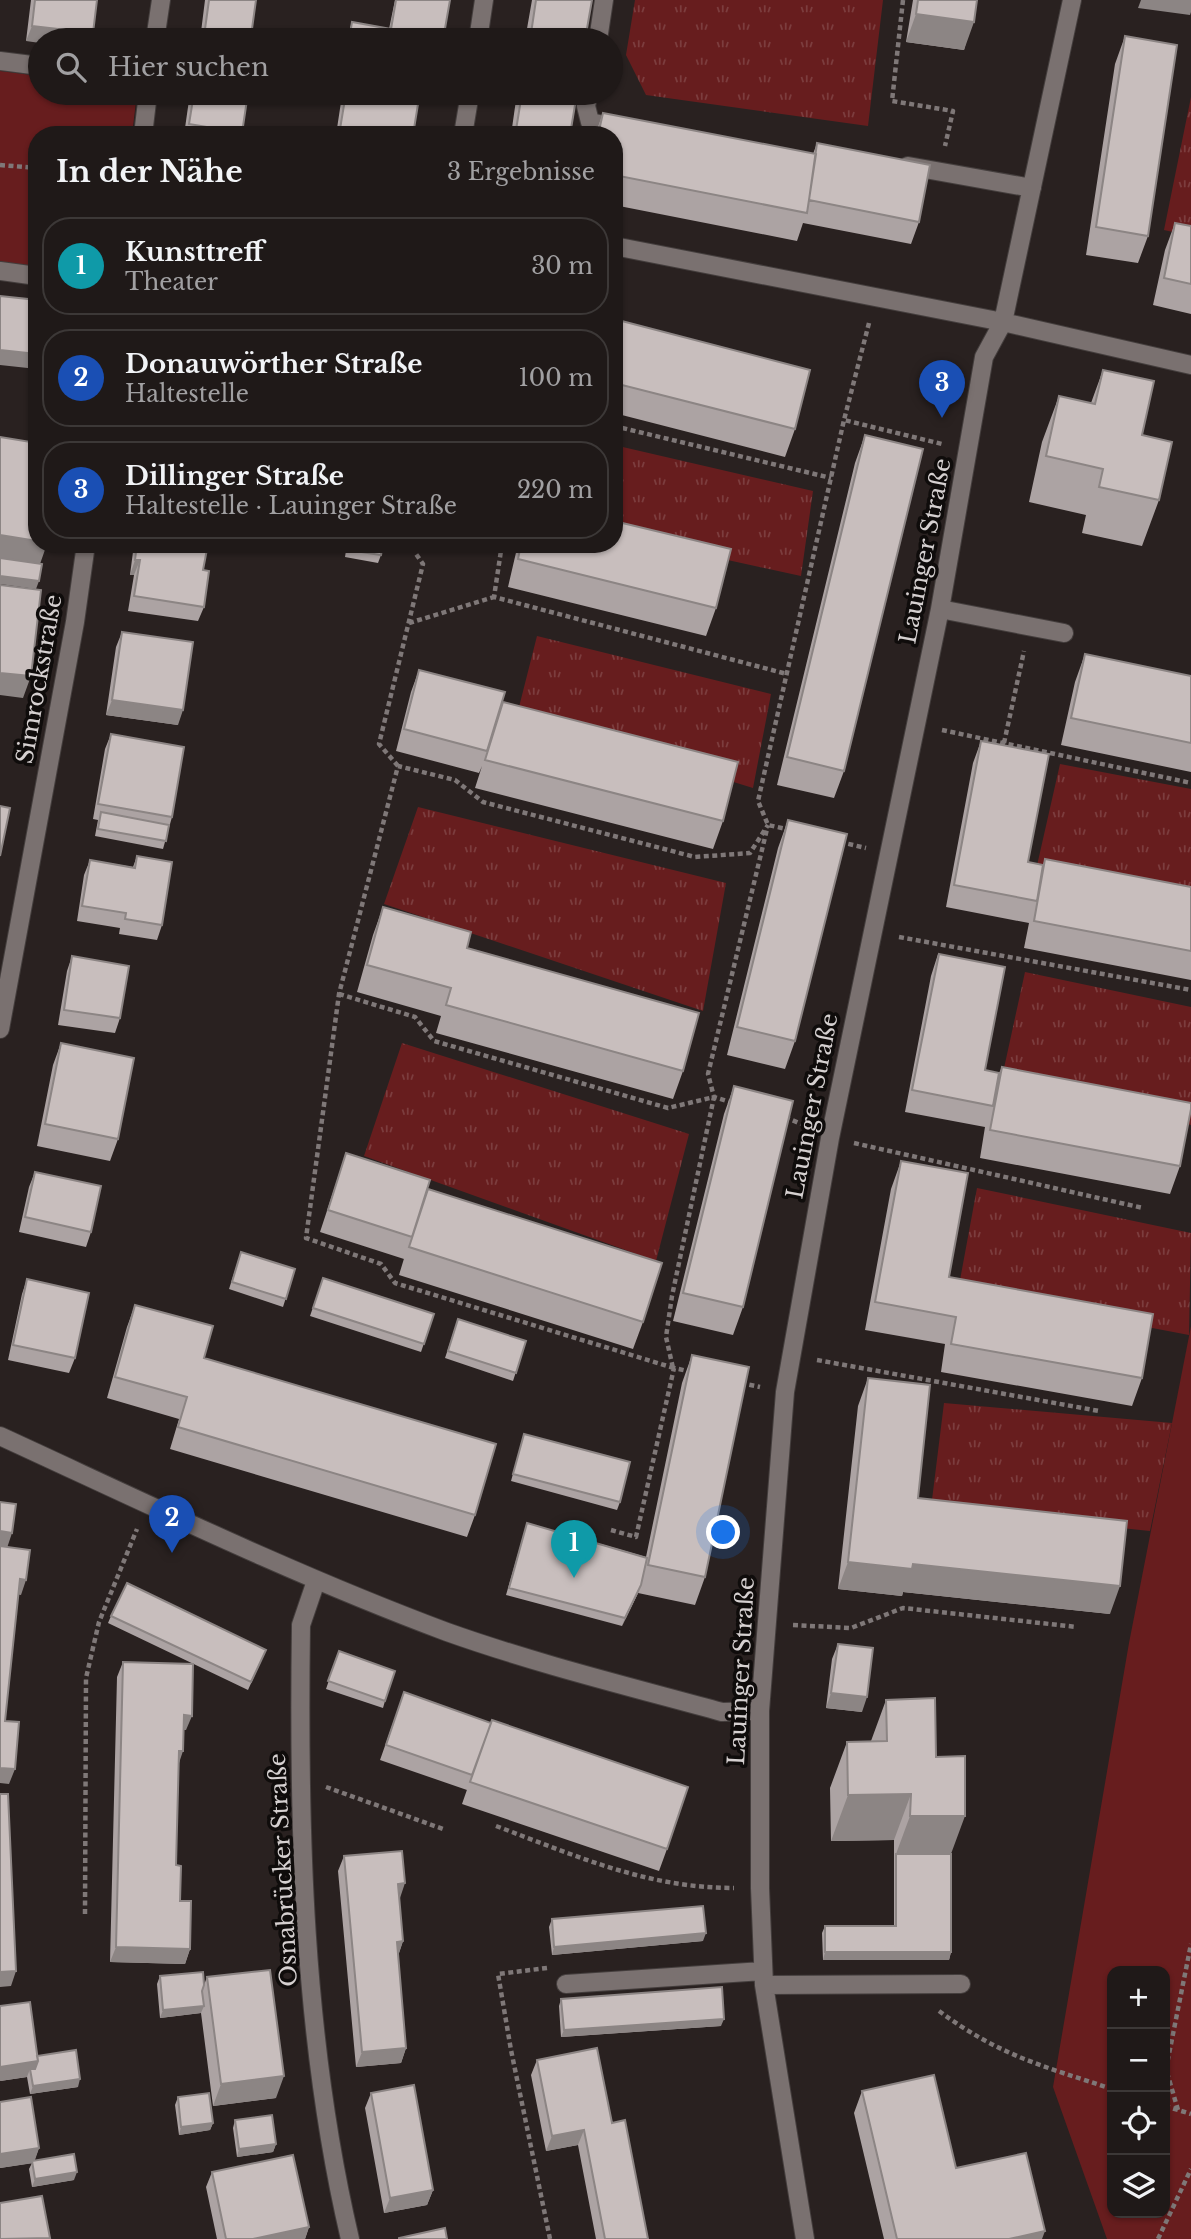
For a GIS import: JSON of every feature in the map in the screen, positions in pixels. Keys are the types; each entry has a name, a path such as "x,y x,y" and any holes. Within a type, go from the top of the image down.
{"street":[{"path":"156,28 160,0"},
{"path":"480,28 484,0"},
{"path":"600,28 604,0"},
{"name":"Lauinger Straße","path":"805,2239 764,1978 760,1888 760,1710 785,1392 830,1138 887,853 940,608 984,357 1003,322 1072,0"},
{"path":"0,61 28,64"},
{"path":"144,126 147,105"},
{"path":"464,126 468,105"},
{"path":"586,105 590,122 609,126"},
{"path":"623,129 643,133"},
{"path":"888,164 940,170 1032,188"},
{"path":"623,248 1003,322 1191,365"},
{"path":"0,271 28,275"},
{"name":"Simrockstraße","path":"0,1028 75,622 85,553"},
{"path":"940,608 1064,633"},
{"path":"0,1436 211,1536 449,1632 722,1712 760,1710"},
{"name":"Osnabrücker Straße","path":"317,1581 302,1625 305,1923 333,2167 350,2239"},
{"path":"566,1984 764,1978 961,1984"}],"path":[{"path":"904,0 892,100 953,111 940,170"},
{"path":"0,165 28,167"},
{"path":"611,1530 636,1537 674,1368 666,1337 672,1296 714,1097 708,1074 768,825 758,801 844,420 875,298"},
{"path":"844,420 969,451"},
{"path":"623,428 831,478"},
{"path":"415,553 423,564 379,744 398,766 455,780 483,802 695,857 750,853 768,825"},
{"path":"494,597 501,553"},
{"path":"409,624 494,597 787,674"},
{"path":"1004,743 1029,626"},
{"path":"915,724 1191,783"},
{"path":"398,766 339,994 306,1238 381,1264 395,1283 698,1374"},
{"path":"768,825 794,831"},
{"path":"834,841 887,853"},
{"path":"872,932 1191,990"},
{"path":"339,994 415,1017 434,1041 668,1108 714,1097 740,1105"},
{"path":"780,1116 830,1138 1143,1208"},
{"path":"790,1355 1099,1411"},
{"path":"736,1382 785,1392"},
{"path":"85,1914 86,1678 99,1622 148,1504"},
{"path":"766,1623 851,1628 904,1608 1077,1627"},
{"path":"302,1778 443,1829"},
{"path":"496,1826 635,1877 709,1888 760,1888"},
{"path":"1178,2110 1166,2069 1191,1944"},
{"path":"550,2239 498,1974 549,1968 566,1984"},
{"path":"912,1984 940,2012 995,2048 1033,2065 1107,2087"},
{"path":"1170,2108 1191,2114"},
{"path":"1157,2239 1191,2169"}],"green space":[{"path":"635,0 883,0 868,126 646,95 626,55"},
{"path":"0,71 28,74 28,105 136,105 133,126 28,126 28,269 0,265"},
{"path":"1191,97 1191,236 1164,230"},
{"path":"623,447 813,491 801,576 623,537"},
{"path":"537,636 771,694 753,788 517,715"},
{"path":"1060,764 1191,789 1191,903 1036,870"},
{"path":"418,807 726,883 703,1011 384,904"},
{"path":"1025,972 1191,1007 1191,1125 1001,1082"},
{"path":"402,1043 689,1134 656,1261 364,1156"},
{"path":"977,1188 1191,1233 1189,1335 958,1291"},
{"path":"1191,1326 1191,2239 1107,2239 1053,2087 1129,1643"},
{"path":"944,1403 1172,1423 1150,1531 931,1508"}],"building":[{"path":"35,0 97,0 94,28 32,26"},
{"path":"209,0 256,0 252,28 205,28"},
{"path":"396,0 450,0 445,28 391,28"},
{"path":"536,0 592,0 587,28 532,28"},
{"path":"918,0 977,0 974,22 916,14"},
{"path":"352,22 385,28 351,28"},
{"path":"1125,36 1177,45 1148,236 1096,227"},
{"path":"192,105 246,105 243,126 189,124"},
{"path":"344,105 418,105 414,126 340,126"},
{"path":"520,105 575,105 572,126 517,126"},
{"path":"603,113 816,154 807,213 623,177 623,126 600,126"},
{"path":"817,143 930,165 919,222 809,200"},
{"path":"1175,223 1191,226 1191,284 1164,278"},
{"path":"0,296 28,299 28,353 0,350"},
{"path":"623,321 810,370 795,429 623,385"},
{"path":"1103,370 1154,381 1142,435 1172,442 1159,500 1099,487 1103,469 1046,456 1059,396 1095,404"},
{"path":"865,435 923,449 844,771 787,757"},
{"path":"0,437 28,442 28,540 0,535"},
{"path":"623,523 731,549 716,608 518,559 519,553 623,553"},
{"path":"136,553 206,553 203,570 209,571 204,607 134,596 140,560 135,560"},
{"path":"0,558 42,564 39,581 0,576"},
{"path":"0,585 41,590 31,676 0,673"},
{"path":"122,632 193,642 183,710 112,700"},
{"path":"1085,654 1191,676 1191,743 1071,718"},
{"path":"419,670 505,692 487,751 404,729"},
{"path":"503,702 738,762 723,821 485,760"},
{"path":"111,734 184,747 172,817 98,804"},
{"path":"981,741 1049,754 1028,862 1043,865 1037,901 954,885"},
{"path":"0,806 10,808 0,856"},
{"path":"101,812 169,825 166,841 98,829"},
{"path":"788,820 847,834 795,1041 737,1027"},
{"path":"137,856 172,862 162,925 125,919 126,913 82,906 90,860 135,868"},
{"path":"1045,859 1191,887 1191,951 1034,921"},
{"path":"383,907 471,932 467,948 699,1013 683,1071 446,1005 451,988 367,965"},
{"path":"939,954 1005,967 985,1070 999,1073 993,1106 912,1090"},
{"path":"72,956 129,966 120,1018 64,1010"},
{"path":"61,1043 134,1058 118,1139 45,1124"},
{"path":"1002,1067 1191,1103 1180,1166 990,1130"},
{"path":"734,1086 793,1101 743,1307 683,1293"},
{"path":"346,1153 430,1180 412,1237 328,1210"},
{"path":"901,1161 968,1173 949,1277 1153,1314 1142,1378 951,1344 956,1317 875,1302"},
{"path":"35,1172 101,1186 91,1232 25,1217"},
{"path":"428,1189 662,1263 643,1322 409,1247"},
{"path":"241,1252 295,1269 286,1299 232,1282"},
{"path":"323,1278 434,1314 424,1344 313,1308"},
{"path":"27,1279 89,1293 75,1358 13,1345"},
{"path":"135,1305 213,1326 204,1358 496,1444 475,1515 178,1427 187,1397 115,1377"},
{"path":"458,1319 526,1341 516,1373 448,1351"},
{"path":"692,1355 749,1367 705,1577 648,1565"},
{"path":"868,1378 930,1385 918,1498 1127,1521 1120,1586 913,1564 912,1569 848,1562"},
{"path":"524,1434 630,1462 620,1502 513,1474"},
{"path":"0,1502 16,1504 12,1533 0,1531"},
{"path":"527,1523 647,1558 641,1585 625,1618 509,1588"},
{"path":"0,1546 30,1550 26,1580 20,1579 5,1721 19,1722 15,1769 0,1768"},
{"path":"127,1583 266,1650 251,1682 111,1616"},
{"path":"838,1644 873,1648 867,1697 831,1693"},
{"path":"339,1651 395,1671 385,1701 328,1681"},
{"path":"123,1662 193,1664 192,1716 184,1715 183,1751 179,1751 176,1865 181,1866 180,1901 191,1901 190,1949 116,1947"},
{"path":"404,1692 491,1723 472,1775 386,1745"},
{"path":"935,1698 936,1757 965,1756 965,1816 910,1816 911,1794 848,1795 847,1742 887,1741 886,1700"},
{"path":"492,1720 688,1787 667,1849 470,1782"},
{"path":"0,1794 8,1794 16,1971 0,1972"},
{"path":"402,1851 405,1883 398,1884 403,1941 397,1942 406,2048 362,2052 344,1856"},
{"path":"896,1854 951,1854 951,1952 825,1952 825,1926 896,1926"},
{"path":"703,1906 706,1933 554,1947 552,1919"},
{"path":"270,1970 284,2076 221,2084 207,1977"},
{"path":"203,1972 204,2006 163,2010 160,1976"},
{"path":"722,1987 724,2019 564,2030 561,1999"},
{"path":"30,2002 38,2061 0,2067 0,2006"},
{"path":"597,2048 612,2123 625,2120 648,2239 605,2239 584,2130 552,2136 537,2060"},
{"path":"76,2050 80,2079 33,2086 30,2069 35,2069 37,2056"},
{"path":"934,2075 956,2168 1026,2153 1045,2231 1009,2239 897,2239 862,2091"},
{"path":"414,2085 433,2190 390,2198 371,2093"},
{"path":"209,2093 213,2123 181,2127 178,2097"},
{"path":"31,2097 39,2148 0,2154 0,2102"},
{"path":"272,2115 276,2144 239,2149 235,2120"},
{"path":"74,2154 77,2172 35,2179 32,2161"},
{"path":"293,2155 309,2227 253,2239 226,2239 212,2172"},
{"path":"42,2196 50,2238 0,2239 0,2203"},
{"path":"445,2228 447,2239 399,2239 399,2238"}],"place":[{"name":"Dillinger Straße","path":"942,418"},
{"name":"Donauwörther Straße","path":"172,1553"},
{"name":"Kunsttreff","path":"574,1578"}]}
